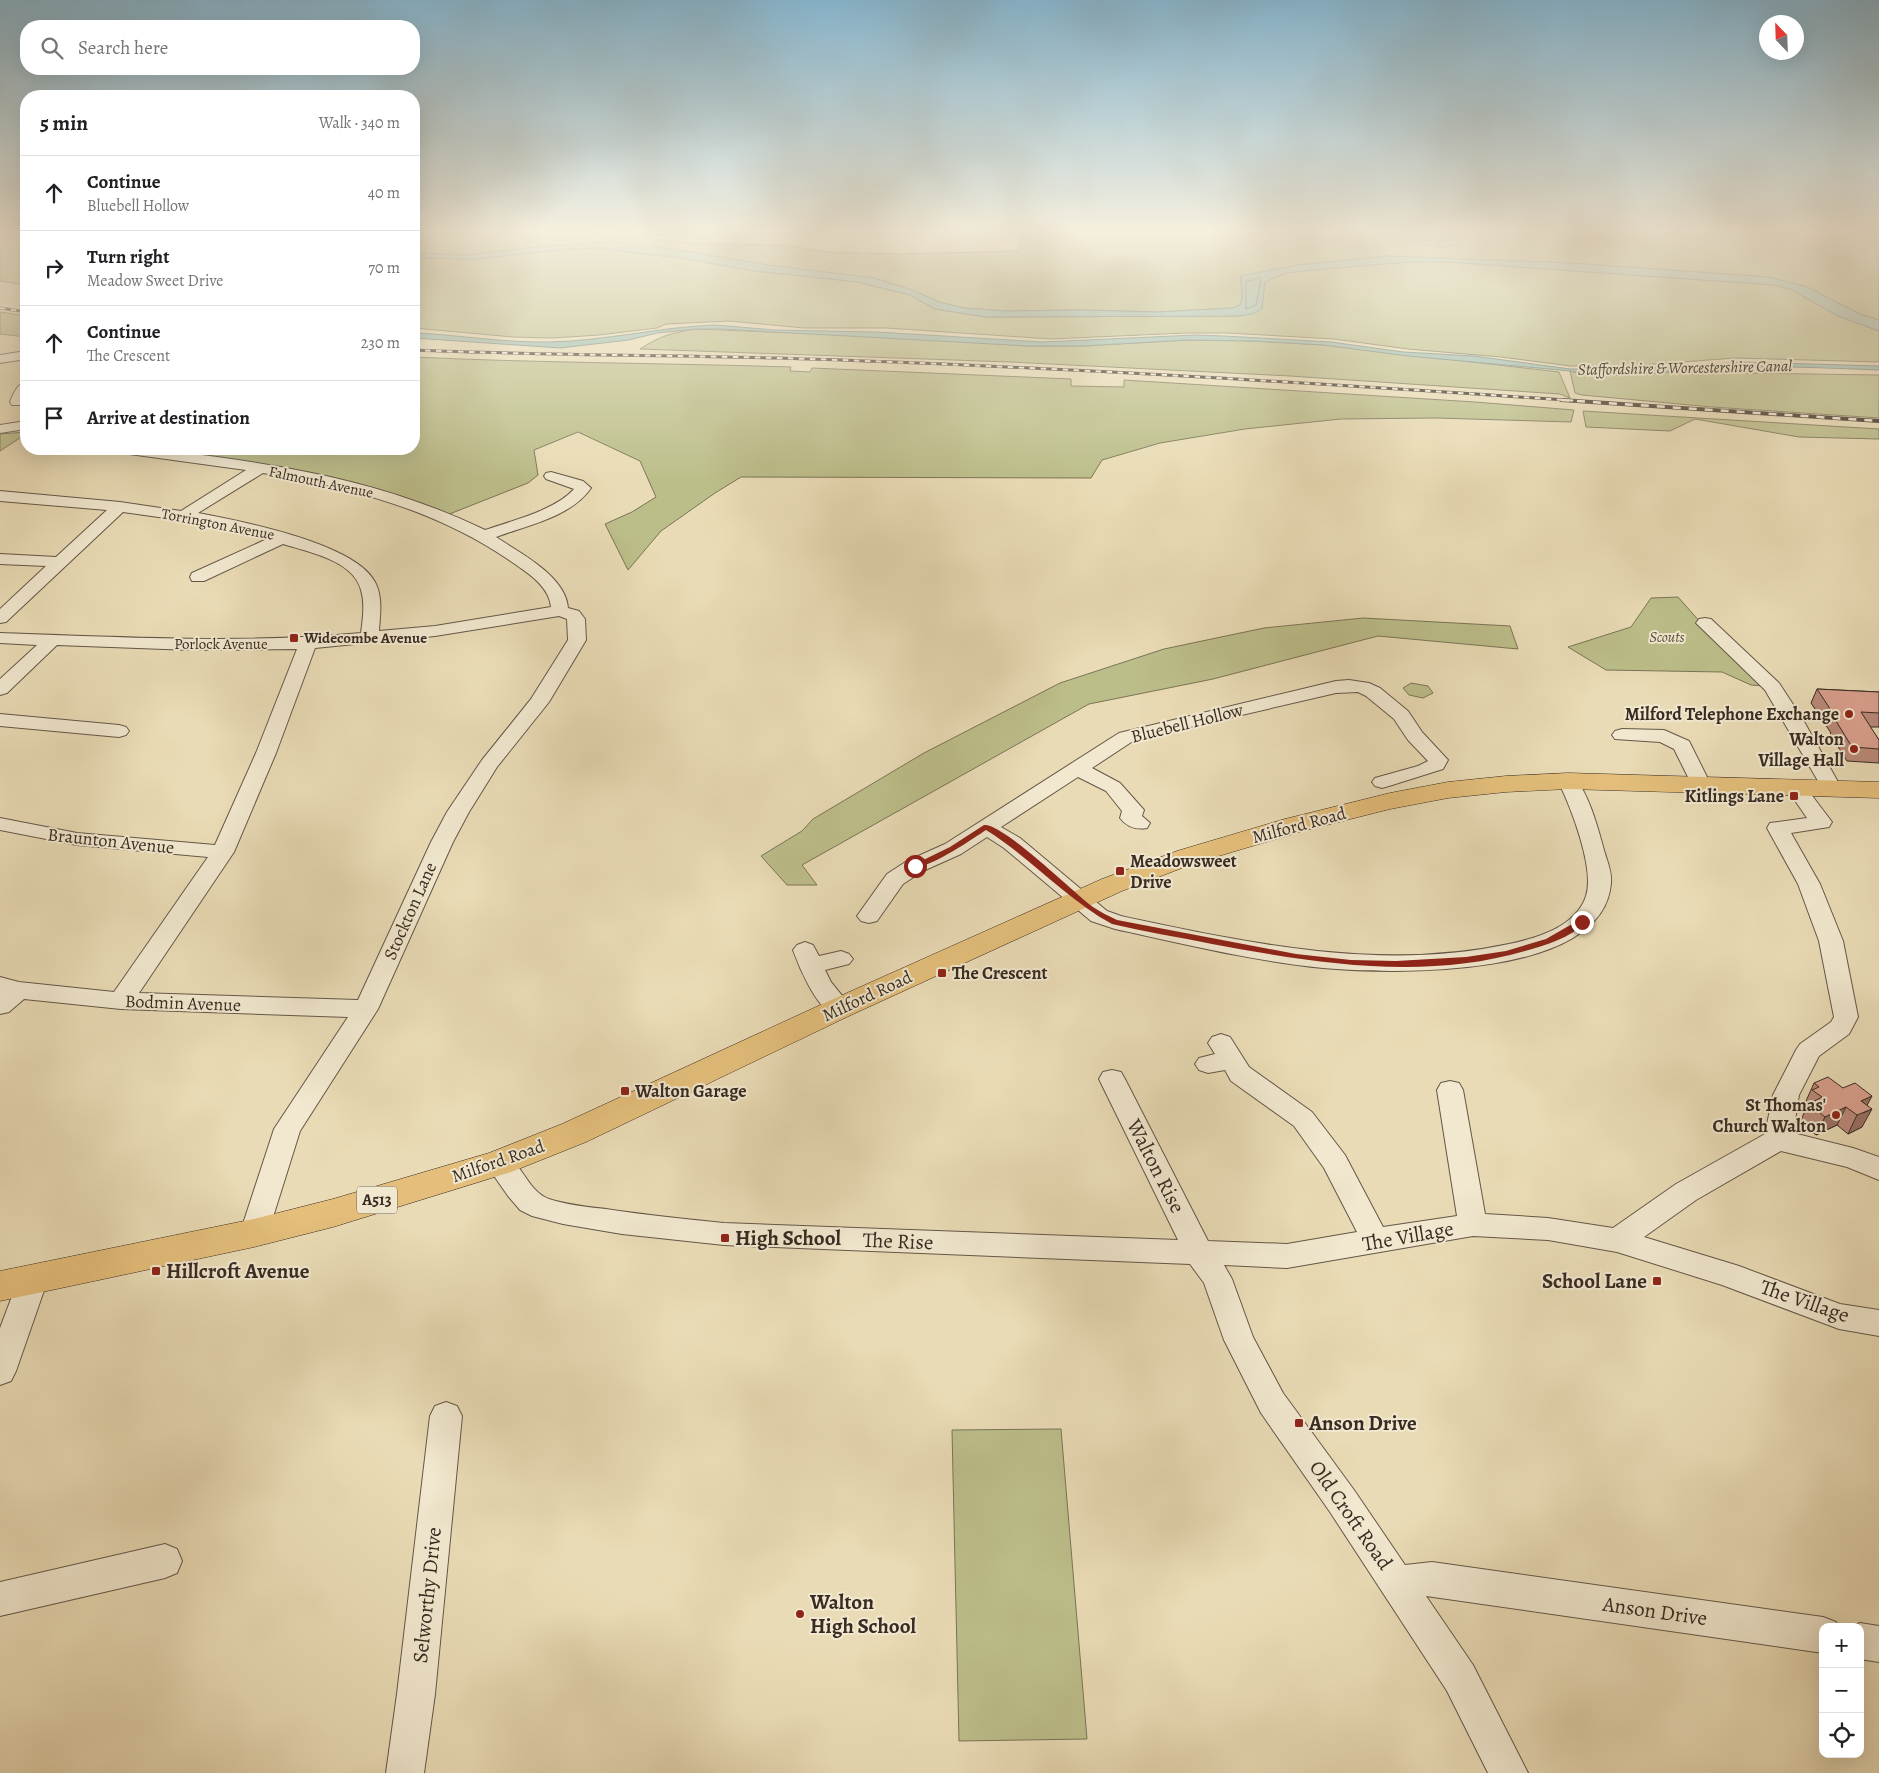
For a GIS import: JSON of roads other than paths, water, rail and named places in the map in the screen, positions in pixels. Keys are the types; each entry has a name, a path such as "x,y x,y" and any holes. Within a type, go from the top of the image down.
{"highway":[{"name":"Milford Road","path":"254,1233 341,1211 499,1163 574,1133 840,1008 1078,900 1186,857 1294,824 1390,801 1448,790 1506,784 1568,782 1879,790"},
{"name":"A513","path":"16,1283 254,1233"}],"street":[{"path":"2,356 20,355"},
{"path":"0,429 20,426"},
{"name":"Falmouth Avenue","path":"163,455 319,478 365,489 426,509 508,549 553,588 560,604 560,611"},
{"path":"185,515 259,469"},
{"path":"484,536 536,517 574,499 583,488 578,484 551,476"},
{"name":"Torrington Avenue","path":"0,496 120,507 185,515 234,524 284,538 343,560 363,576 370,591 370,638"},
{"path":"0,618 120,507"},
{"path":"198,577 284,538"},
{"path":"0,559 60,562"},
{"name":"Porlock Avenue","path":"0,638 191,645 308,643 435,631 560,611"},
{"name":"Stockton Lane","path":"254,1233 287,1129 366,1008 442,842 458,812 489,764 539,702 577,640 576,619 567,612 560,611"},
{"path":"1705,623 1772,687 1832,789"},
{"path":"0,689 54,639"},
{"path":"121,1001 223,852 266,753 308,643"},
{"name":"Bluebell Hollow","path":"869,908 894,880 915,866 953,849 1126,737 1145,730 1349,686 1362,687 1373,692 1394,709 1407,722 1415,736 1438,760 1436,765 1425,770 1385,776"},
{"path":"0,720 119,730"},
{"path":"1622,735 1664,736 1682,745 1702,786"},
{"path":"1077,768 1113,787 1133,810 1129,820"},
{"path":"986,827 1012,843 1099,916 1114,922 1296,957 1351,963 1396,964 1466,960 1506,954 1549,941 1582,922 1596,901 1600,875 1579,803 1568,782"},
{"path":"1778,1140 1786,1094 1808,1050 1840,1028 1846,1016 1831,942 1809,884 1778,828 1821,822 1797,789"},
{"name":"Braunton Avenue","path":"0,824 77,839 223,852"},
{"path":"840,1008 823,991 808,958 841,959"},
{"path":"0,1006 10,987"},
{"name":"Bodmin Avenue","path":"10,987 121,1001 366,1008"},
{"path":"1220,1056 1240,1074 1303,1118 1335,1162 1376,1241"},
{"name":"Walton Rise","path":"1112,1079 1199,1253"},
{"path":"1450,1090 1473,1225"},
{"path":"1617,1240 1686,1192 1778,1140 1853,1158 1879,1169"},
{"name":"The Rise","path":"499,1163 531,1204 563,1213 667,1228 724,1234 1199,1253"},
{"name":"The Village","path":"1199,1253 1287,1256 1473,1225 1548,1229 1617,1240 1729,1275 1840,1316 1879,1323"},
{"name":"Old Croft Road","path":"1199,1253 1217,1279 1239,1340 1268,1396 1398,1584 1460,1678 1509,1773"},
{"path":"0,1371 16,1283"},
{"name":"Selworthy Drive","path":"405,1773 417,1685 446,1416"},
{"path":"0,1598 165,1561"},
{"name":"Anson Drive","path":"1398,1584 1410,1580 1432,1579 1819,1634"},
{"path":"1864,1642 1879,1644"}],"water":[{"path":"959,313 1255,313 1239,316 986,317"},
{"path":"1832,313 1858,313 1879,320 1879,331"},
{"name":"Staffordshire & Worcestershire Canal","path":"715,325 775,330 877,332 1043,342 1195,335 1224,336 1331,342 1403,352 1474,356 1570,369 1636,369 1745,362 1879,366 1879,370 1735,367 1604,375 1408,356 1323,345 1253,341 1188,340 1083,346 1028,346 721,329 657,333 629,340 560,348 420,338 420,333 549,342 591,339"}],"railway":[{"path":"420,350 778,358 1079,370 1580,401"},
{"path":"1561,400 1879,421"}],"place":[{"name":"Widecombe Avenue","path":"294,638"},
{"name":"Milford Telephone Exchange","path":"1849,714"},
{"name":"Walton Village Hall","path":"1854,749"},
{"name":"Kitlings Lane","path":"1794,796"},
{"name":"Meadowsweet Drive","path":"1120,871"},
{"name":"The Crescent","path":"942,973"},
{"name":"Walton Garage","path":"625,1091"},
{"name":"St Thomas' Church Walton","path":"1836,1115"},
{"name":"High School","path":"725,1238"},
{"name":"Hillcroft Avenue","path":"156,1271"},
{"name":"School Lane","path":"1657,1281"},
{"name":"Anson Drive","path":"1299,1423"},
{"name":"Walton High School","path":"800,1614"}],"park label":[{"name":"Scouts","path":"1667,637"}]}
